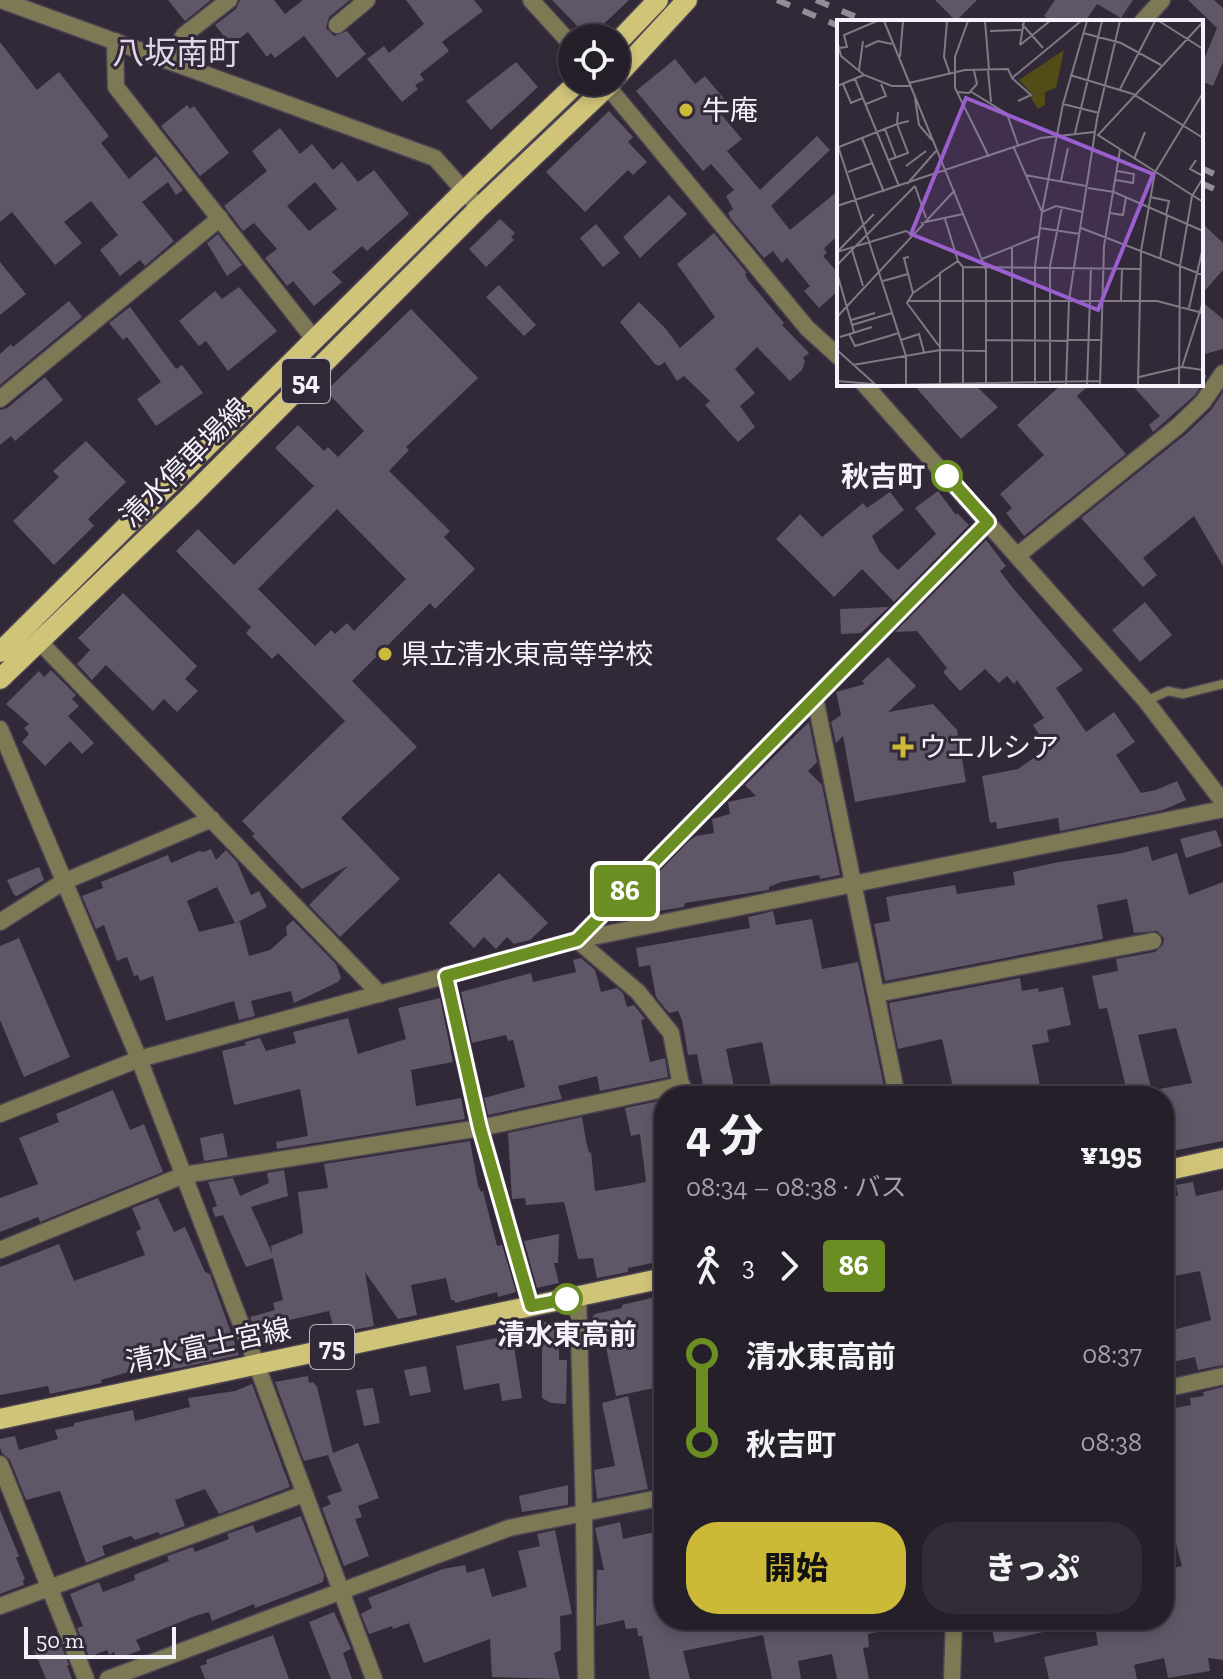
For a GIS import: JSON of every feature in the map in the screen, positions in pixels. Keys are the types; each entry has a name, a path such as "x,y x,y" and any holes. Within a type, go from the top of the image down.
{"main road":[{"path":"630,29 658,0"},
{"name":"清水停車場線","path":"630,61 687,0"},
{"name":"清水停車場線","path":"0,679 33,635 314,339 563,96"},
{"name":"清水停車場線","path":"0,652 33,635 189,498 595,96"},
{"path":"1174,1169 1223,1158"},
{"name":"清水富士宮線","path":"0,1419 654,1280"}],"street":[{"path":"1,0 435,158 479,208"},
{"path":"170,61 184,35 229,0"},
{"path":"337,25 367,0"},
{"path":"531,0 558,30"},
{"path":"1144,20 1162,0"},
{"path":"115,41 116,87 314,339"},
{"path":"621,96 807,328 837,355"},
{"path":"0,399 220,218"},
{"path":"1018,555 1178,426 1221,381"},
{"path":"866,386 1146,701 1223,802"},
{"path":"577,940 988,522"},
{"path":"33,635 380,994"},
{"path":"815,698 895,1086"},
{"path":"0,729 139,1059 374,1679"},
{"path":"0,1114 139,1059 577,940 1223,809"},
{"path":"0,922 63,882 212,819"},
{"path":"577,940 638,992 671,1033 681,1086"},
{"path":"876,994 1153,941"},
{"path":"446,976 480,1128 531,1306"},
{"path":"0,1250 184,1175 480,1128 654,1095"},
{"path":"578,1296 586,1679"},
{"path":"1174,1387 1223,1376"},
{"path":"0,1464 86,1679"},
{"path":"0,1606 304,1494"},
{"path":"108,1679 509,1528 654,1499"},
{"path":"952,1679 954,1630"}],"lane":[{"path":"1146,701 1168,691 1183,694 1223,684"}],"building":[{"path":"168,0 211,0 185,21"},
{"path":"240,0 274,0 285,14 303,0 350,0 329,17 326,28 334,36 347,31 366,54 337,78 304,36 275,58 271,53 267,57 248,32 231,45 215,25 236,9"},
{"path":"406,0 474,0 483,11 442,42 449,51 420,74 424,80 415,85 418,89 402,102 367,59 384,46 389,53 424,24"},
{"path":"552,0 629,0 604,24 575,24"},
{"path":"935,0 977,0 957,20"},
{"path":"1055,0 1133,0 1121,18 1097,4 1086,20 1050,20 1044,16"},
{"path":"1188,0 1214,0 1223,8 1223,62 1213,86 1203,82 1203,56 1217,28"},
{"path":"0,42 37,90 59,72 109,136 101,143 129,179 156,156 183,190 176,195 168,182 142,202 174,241 145,266 140,260 120,276 100,250 118,235 91,201 64,222 82,243 55,265 12,212 0,222"},
{"path":"675,59 695,84 705,76 724,99 714,106 742,139 727,151 760,190 817,136 830,150 771,206 790,230 837,192 837,237 824,248 827,253 823,256 837,272 837,292 819,308 804,291 810,286 787,258 782,263 773,251 764,258 728,213 733,209 726,196 734,190 711,164 703,171 636,91"},
{"path":"516,62 538,87 491,130 466,101"},
{"path":"187,105 190,109 194,106 229,153 200,176 161,126"},
{"path":"609,111 633,137 628,142 647,162 633,175 628,170 585,212 546,172"},
{"path":"280,128 300,154 312,144 333,170 342,162 358,182 374,170 409,214 367,251 362,246 332,272 342,282 314,306 293,281 287,286 265,258 277,249 254,223 243,231 224,206 267,171 252,151","holes":["315,182 337,209 309,231 287,206"]},
{"path":"669,195 687,214 640,258 623,237"},
{"path":"500,219 515,233 511,237 514,240 486,267 469,249"},
{"path":"596,224 620,253 603,267 580,238"},
{"path":"1203,224 1223,243 1223,270 1203,293"},
{"path":"714,233 784,323 782,325 809,353 803,358 802,370 790,381 757,347 735,369 755,393 740,406 755,427 738,442 705,405 710,401 684,376 677,381 665,362 659,366 655,364 620,322 639,302 680,348 715,317 677,264"},
{"path":"218,234 242,265 227,276 207,243"},
{"path":"0,262 26,294 0,315"},
{"path":"499,285 536,325 524,336 486,297"},
{"path":"239,287 277,331 228,371 206,341 199,346 179,321 215,291 222,299"},
{"path":"69,301 82,317 0,385 0,354"},
{"path":"1203,303 1223,319 1223,349 1203,354"},
{"path":"130,307 176,369 182,365 203,393 156,426 137,399 161,382 127,337 123,340 109,323"},
{"path":"411,309 478,378 406,447 409,450 389,471 450,531 444,537 475,569 435,609 430,603 352,681 417,747 341,818 400,879 340,937 309,905 348,866 302,889 252,836 255,834 242,821 345,721 278,653 272,659 246,633 251,627 176,551 198,529 234,565 314,486 275,448 298,425 324,451 328,447 338,457 364,431 326,391","holes":["337,509 406,579 354,631 347,623 335,634 331,630 315,646 258,589"]},
{"path":"45,377 63,400 15,441 11,436 0,445 0,410 7,408"},
{"path":"915,386 976,386 998,407 961,439"},
{"path":"1060,386 1088,386 1077,396 1126,454 1024,536 1006,513 1012,508 1000,494 1044,455 1017,425"},
{"path":"1133,386 1201,386 1195,395 1153,432 1149,425 1160,416"},
{"path":"1223,392 1223,566 1194,516 1143,558 1157,575 1143,587 1081,518 1186,434 1211,410"},
{"path":"86,441 126,482 88,519 94,526 54,565 13,521 59,477 53,471"},
{"path":"938,491 956,515 969,525 894,602 862,569 834,597 776,539 800,514 822,537 863,503 867,508 890,492 904,510 872,536 880,552 898,570 936,534 915,508"},
{"path":"986,540 1006,566 1000,571 1083,670 1056,688 1086,732 1114,712 1135,742 1116,755 1141,793 1177,781 1186,800 1163,810 1060,831 1058,818 997,829 996,822 990,823 982,776 1018,769 1048,748 1033,725 1044,718 1017,680 1014,684 1007,676 999,683 985,669 960,691 943,672 947,668 917,631 895,632"},
{"path":"123,593 197,666 185,679 198,691 177,712 164,699 153,711 106,665 92,680 77,664 90,650 78,638"},
{"path":"1145,602 1172,635 1140,662 1112,630"},
{"path":"889,607 861,633 841,634 840,609"},
{"path":"888,657 916,686 888,712 933,704 957,730 966,782 855,802 843,736 836,743 831,722 841,715 836,692 865,684 862,681"},
{"path":"51,670 76,695 72,699 79,706 68,716 94,743 82,754 70,741 45,766 22,742 29,734 24,728 29,724 6,704 39,671 44,677"},
{"path":"809,722 817,762 808,771 822,785 840,875 820,879 819,875 781,882 769,887 769,890 685,903 684,907 610,922 689,841 696,836 714,833 712,819 730,814 728,802 756,796 745,785"},
{"path":"1216,830 1222,846 1186,858 1180,839"},
{"path":"1148,846 1152,861 1177,853 1189,895 1223,882 1223,1141 1174,1151 1174,1086 1192,1083 1176,1028 1138,1035 1151,1086 1126,1086 1107,1008 1099,1009 1092,976 1118,971 1116,959 1155,952 1163,945 1164,938 1157,931 1134,933 1127,899 1097,905 1103,939 885,981 874,924 890,921 886,897 955,885 957,894 1015,885 1013,872"},
{"path":"211,849 216,860 226,850 237,862 251,895 259,891 267,907 236,923 240,922 249,956 270,950 287,935 286,927 293,920 336,964 341,978 338,982 294,1003 291,991 251,1001 255,1016 239,1020 234,1001 166,1021 153,976 140,981 138,975 134,976 127,957 117,961 104,925 96,929 82,896 103,888 101,882 168,855 171,863 199,851","holes":["217,887 235,923 199,932 187,901"]},
{"path":"39,867 44,880 14,895 7,880"},
{"path":"499,873 548,923 530,940 514,944 507,937 496,949 484,937 474,948 449,923"},
{"path":"773,911 776,925 812,919 822,969 858,962 884,1086 771,1086 762,1042 726,1049 734,1086 703,1086 697,1054 688,1055 678,1011 669,1013 656,997 650,965 639,967 636,948 750,928 748,917"},
{"path":"19,938 70,1057 24,1077 0,1020 0,946"},
{"path":"581,958 595,970 601,992 617,988 623,993 627,1007 634,1005 645,1019 641,1020 650,1062 665,1058 668,1077 600,1091 597,1076 558,1086 562,1099 488,1115 484,1098 525,1087 513,1040 508,1041 506,1035 472,1043 461,992 531,973 533,982 576,972 573,960"},
{"path":"1020,978 1022,991 1038,988 1039,992 1063,987 1071,1025 1047,1030 1049,1042 1032,1045 1040,1086 953,1086 942,1039 898,1049 889,1003"},
{"path":"440,998 453,1062 411,1070 416,1106 461,1098 465,1119 277,1149 276,1142 308,1136 300,1089 234,1105 222,1051 260,1038 266,1051 296,1043 293,1032 348,1018 358,1054 406,1039 398,1008"},
{"path":"113,1090 130,1130 144,1124 163,1172 40,1222 38,1217 0,1232 0,1198 38,1184 19,1138 59,1122 56,1114"},
{"path":"654,1102 654,1263 597,1278 593,1258 578,1259 564,1202 526,1205 525,1198 512,1199 508,1133 582,1117 591,1152 595,1191 646,1182 640,1134 631,1136 625,1108"},
{"path":"223,1133 228,1157 204,1161 200,1138"},
{"path":"470,1141 478,1186 483,1191 497,1246 502,1245 516,1292 498,1297 497,1292 455,1303 451,1300 446,1278 411,1285 417,1315 398,1319 365,1272 374,1326 335,1333 329,1311 285,1321 290,1337 261,1346 250,1317 275,1310 273,1303 283,1300 273,1258 246,1267 223,1215 215,1217 212,1208 217,1206 208,1182 233,1178 240,1196 269,1183 267,1173 284,1170 288,1196 251,1207 272,1253 271,1246 303,1233 298,1192 328,1188 324,1164"},
{"path":"1193,1182 1196,1196 1223,1190 1223,1365 1198,1370 1195,1357 1174,1362 1174,1330 1211,1320 1200,1271 1174,1276 1176,1185"},
{"path":"158,1198 174,1232 185,1227 205,1272 210,1274 239,1355 179,1368 140,1373 139,1369 101,1380 102,1383 50,1394 48,1386 0,1395 0,1267 59,1244 74,1281 145,1255 136,1232 141,1229 132,1208"},
{"path":"559,1234 558,1263 554,1263 559,1283 537,1288 524,1241"},
{"path":"654,1297 654,1388 616,1396 605,1342 598,1340 592,1317 622,1308 622,1305"},
{"path":"542,1322 559,1322 559,1360 567,1360 566,1404 551,1403 542,1398"},
{"path":"497,1338 497,1342 513,1340 522,1398 502,1401 499,1383 464,1390 456,1346"},
{"path":"426,1366 431,1392 410,1396 404,1370"},
{"path":"308,1376 309,1383 313,1382 317,1387 333,1453 358,1443 379,1498 358,1506 362,1517 355,1519 369,1556 344,1566 322,1508 331,1504 327,1496 342,1491 328,1455 304,1461 275,1382"},
{"path":"252,1384 290,1487 219,1514 205,1489 175,1500 185,1526 135,1540 131,1536 102,1546 105,1555 86,1563 60,1491 26,1500 10,1460 0,1448 0,1439 15,1436 19,1450 58,1439 55,1430 74,1426 74,1423 133,1410 135,1421 190,1407 188,1398 235,1391"},
{"path":"1223,1387 1223,1660 1208,1658 1210,1671 1168,1678 1164,1658 1134,1665 1137,1679 1049,1679 1044,1657 1098,1645 1096,1630 1174,1630 1174,1568 1182,1566 1174,1536 1174,1408 1191,1405 1190,1398 1204,1396 1203,1392"},
{"path":"373,1388 380,1423 364,1426 356,1390"},
{"path":"628,1396 648,1489 597,1499 594,1470 615,1466 602,1403"},
{"path":"568,1485 568,1505 522,1512 519,1496"},
{"path":"0,1510 25,1579 24,1585 0,1594"},
{"path":"301,1516 324,1575 323,1582 212,1621 209,1612 195,1616 136,1640 141,1650 117,1659 114,1652 109,1655 107,1650 89,1657 77,1628 83,1626 70,1594 99,1582 103,1592 135,1580 134,1575 169,1561 167,1556 193,1547 195,1552 229,1539 227,1534 253,1525 256,1533"},
{"path":"620,1522 623,1539 654,1532 654,1630 887,1630 868,1634 869,1647 863,1648 869,1679 837,1679 832,1654 798,1661 801,1679 772,1679 763,1635 683,1651 690,1679 650,1679 642,1636 638,1636 637,1628 626,1629 624,1620 596,1626 597,1570 604,1570 595,1528"},
{"path":"555,1530 572,1614 560,1616 561,1650 554,1653 560,1679 492,1677 490,1639 424,1663 409,1623 369,1634 361,1614 372,1608 368,1598 443,1569 465,1565 467,1573 484,1568 492,1597 527,1587 518,1551 540,1546 537,1534"},
{"path":"334,1612 351,1649 343,1653 352,1679 331,1679 309,1622"},
{"path":"992,1630 1052,1630 995,1643"},
{"path":"57,1635 72,1679 46,1679 34,1650 49,1644 47,1639"},
{"path":"273,1635 289,1679 205,1679 200,1666 207,1664 206,1660"}],"railway":[{"path":"777,0 837,25"},
{"path":"816,0 863,20"},
{"path":"1203,169 1223,178"},
{"path":"1203,184 1223,193"}],"bus line":[{"name":"86","path":"567,1299 531,1306 480,1128 446,976 577,940 988,522 947,476"}],"place":[{"name":"牛庵","path":"686,110"},
{"name":"秋吉町","path":"947,476"},
{"name":"県立清水東高等学校","path":"385,654"},
{"name":"ウエルシア","path":"903,747"},
{"name":"清水東高前","path":"567,1299"}],"district":[{"name":"八坂南町","path":"176,53"}]}
